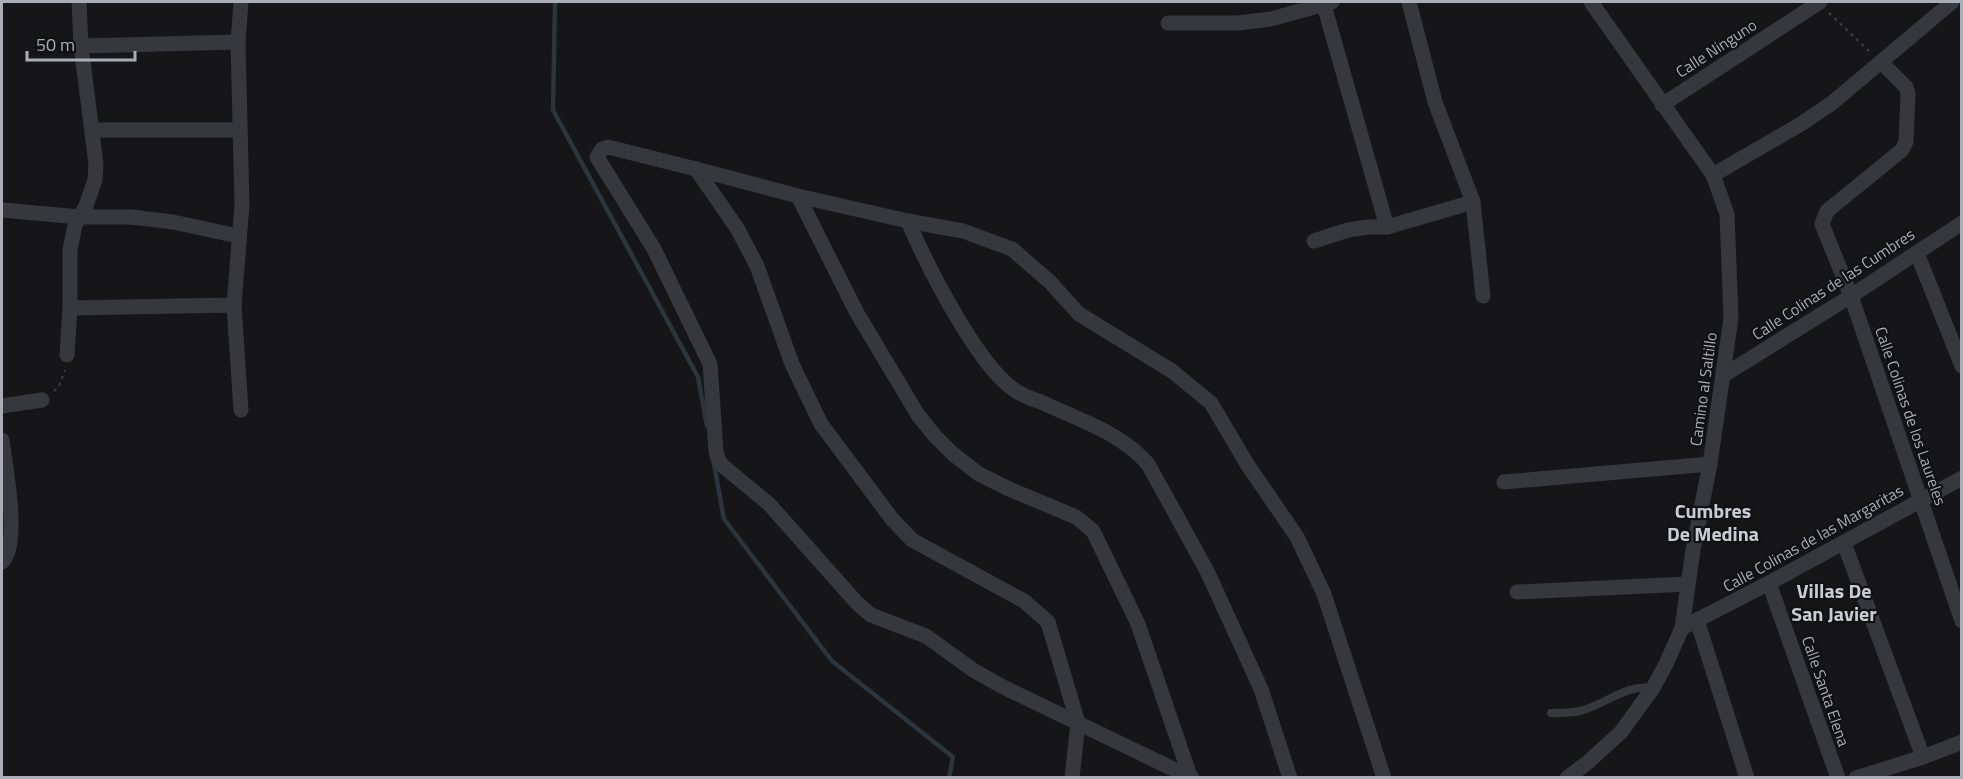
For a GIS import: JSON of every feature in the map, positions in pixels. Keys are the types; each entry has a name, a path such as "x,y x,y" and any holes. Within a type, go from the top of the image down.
{"street":[{"path":"67,355 70,250 75,225 95,180 96,164 81,46 79,2"},
{"path":"241,2 238,42 242,172 234,305 241,410"},
{"path":"1409,2 1435,102 1473,202 1483,296"},
{"name":"Camino al Saltillo","path":"1567,777 1587,763 1621,732 1653,688 1682,628 1710,464 1731,318 1727,214 1713,175 1591,2"},
{"name":"Calle Ninguno","path":"1662,105 1819,2"},
{"path":"1713,175 1802,124 1832,103 1952,2"},
{"path":"1168,23 1238,23 1271,19 1328,3 1387,227"},
{"path":"81,46 238,42"},
{"name":"Calle Colinas de los Laureles","path":"1881,62 1906,87 1908,93 1906,142 1902,150 1827,211 1822,224 1851,296 1962,621"},
{"path":"92,130 239,130"},
{"path":"1191,777 1005,688 973,670 926,636 864,611 769,504 723,466 716,451 710,364 654,249 597,157 602,149 608,147 798,196 963,231 1012,249 1050,282 1079,314 1172,371 1211,403 1247,464 1297,537 1324,594 1384,777"},
{"path":"696,169 737,228 758,266 792,364 821,424 892,519 912,540 1024,601 1048,622 1078,723 1072,777"},
{"path":"798,196 857,313 918,415 935,435 953,454 980,474 1009,489 1076,517 1093,531 1138,624 1191,777"},
{"path":"1314,241 1368,226 1387,227 1473,202"},
{"path":"2,210 141,218 173,222 238,236"},
{"path":"908,221 941,287 976,346 996,373 1016,391 1119,438 1148,464 1212,582 1261,689 1290,777"},
{"name":"Calle Colinas de las Cumbres","path":"1724,375 1962,223"},
{"path":"1917,252 1962,366"},
{"path":"70,308 234,305"},
{"path":"2,406 42,400"},
{"path":"2,440 11,522 10,544 2,562"},
{"path":"1504,482 1710,464"},
{"name":"Calle Colinas de las Margaritas","path":"1682,628 1962,478"},
{"path":"1844,543 1923,757"},
{"name":"Calle Santa Elena","path":"1769,583 1838,777"},
{"path":"1517,592 1688,584"},
{"path":"1697,620 1747,777"},
{"path":"1856,777 1873,775 1962,742"}],"lane":[{"path":"1551,713 1580,711 1640,686 1653,688"}],"path":[{"path":"1819,2 1881,62"}],"waterway":[{"path":"555,2 553,110 698,377 707,426"},
{"path":"714,464 724,519 832,661 953,757 949,778"}],"district":[{"name":"Cumbres De Medina","path":"1713,522"},
{"name":"Villas De San Javier","path":"1834,602"}]}
